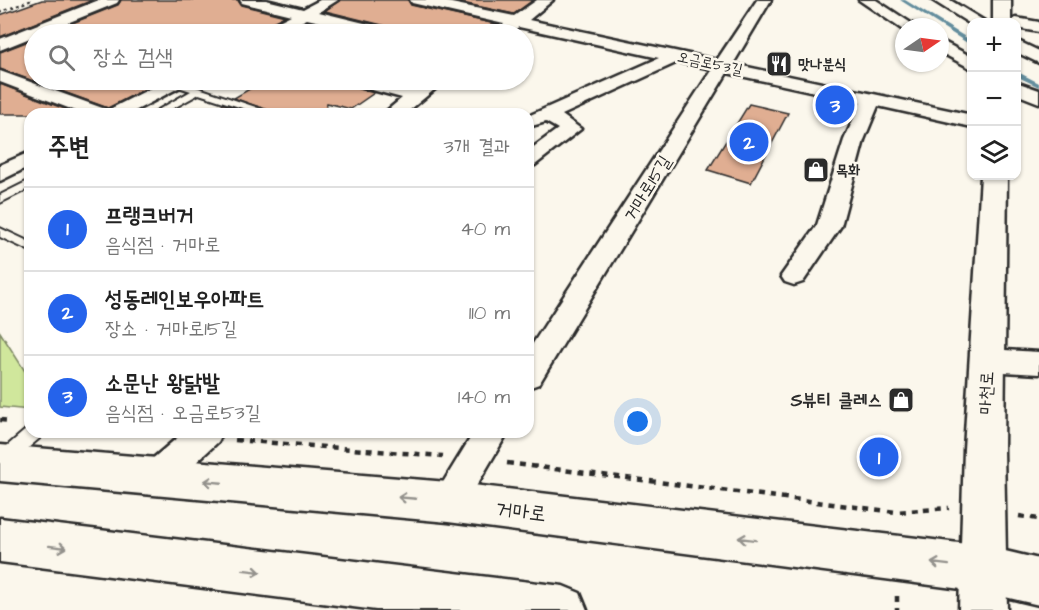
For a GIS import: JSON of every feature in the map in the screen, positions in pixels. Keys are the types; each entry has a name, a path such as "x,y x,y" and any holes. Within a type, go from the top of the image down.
{"main road":[{"path":"1002,0 1007,18"},
{"name":"마천로","path":"984,590 984,448 994,180"},
{"name":"거마로","path":"0,462 448,502 984,590 1039,582"},
{"path":"0,540 563,610"}],"street":[{"path":"58,24 112,0"},
{"path":"248,0 348,24"},
{"path":"284,24 331,0"},
{"name":"오금로53길","path":"417,0 533,24"},
{"path":"515,24 546,0"},
{"name":"거마로15길","path":"534,367 764,0"},
{"path":"866,0 895,18"},
{"path":"939,0 971,18"},
{"name":"오금로53길","path":"534,24 967,120"},
{"path":"1021,24 1039,27"},
{"path":"0,45 24,38"},
{"path":"1021,47 1039,58"},
{"path":"949,50 967,61"},
{"path":"534,157 571,129 539,119 677,56"},
{"path":"0,76 24,85"},
{"path":"1021,89 1039,97"},
{"path":"38,90 86,108"},
{"path":"125,108 156,90"},
{"path":"393,90 415,96"},
{"path":"400,108 423,90"},
{"path":"794,276 829,226 854,140 872,99"},
{"path":"988,360 1039,363"},
{"path":"156,477 200,438"},
{"path":"448,502 484,446"}],"lane":[{"path":"166,108 198,90 253,108"},
{"path":"0,200 24,186"},
{"path":"0,232 24,244"},
{"path":"0,462 28,438"}],"path":[{"path":"0,12 32,0"},
{"path":"297,438 484,446 896,512 939,507"}],"green space":[{"path":"0,332 24,370 24,409 0,407"}],"building":[{"path":"42,0 93,0 33,24 24,24 24,27 0,37 0,15"},
{"path":"121,0 238,0 241,5 285,16 268,24 70,24 118,5"},
{"path":"340,0 408,0 411,5 496,24 378,24 325,11"},
{"path":"448,0 533,0 514,14"},
{"path":"307,21 320,24 301,24"},
{"path":"24,43 24,78 0,69 0,52"},
{"path":"0,84 62,108 24,108 24,114 0,114"},
{"path":"58,90 143,90 108,108"},
{"path":"248,90 363,90 374,93 352,108 327,103 326,108 262,108 234,98"},
{"path":"223,104 235,108 217,108"},
{"path":"749,104 788,113 751,183 708,170"}],"waterway":[{"path":"902,0 967,41"},
{"path":"1021,76 1039,85"}],"place":[{"name":"맛나분식","path":"779,64"},
{"name":"소문난 왕닭발","path":"835,105"},
{"name":"성동레인보우아파트","path":"749,142"},
{"name":"목화","path":"816,170"},
{"name":"S뷰티 클레스","path":"901,400"},
{"name":"프랭크버거","path":"879,457"}]}
